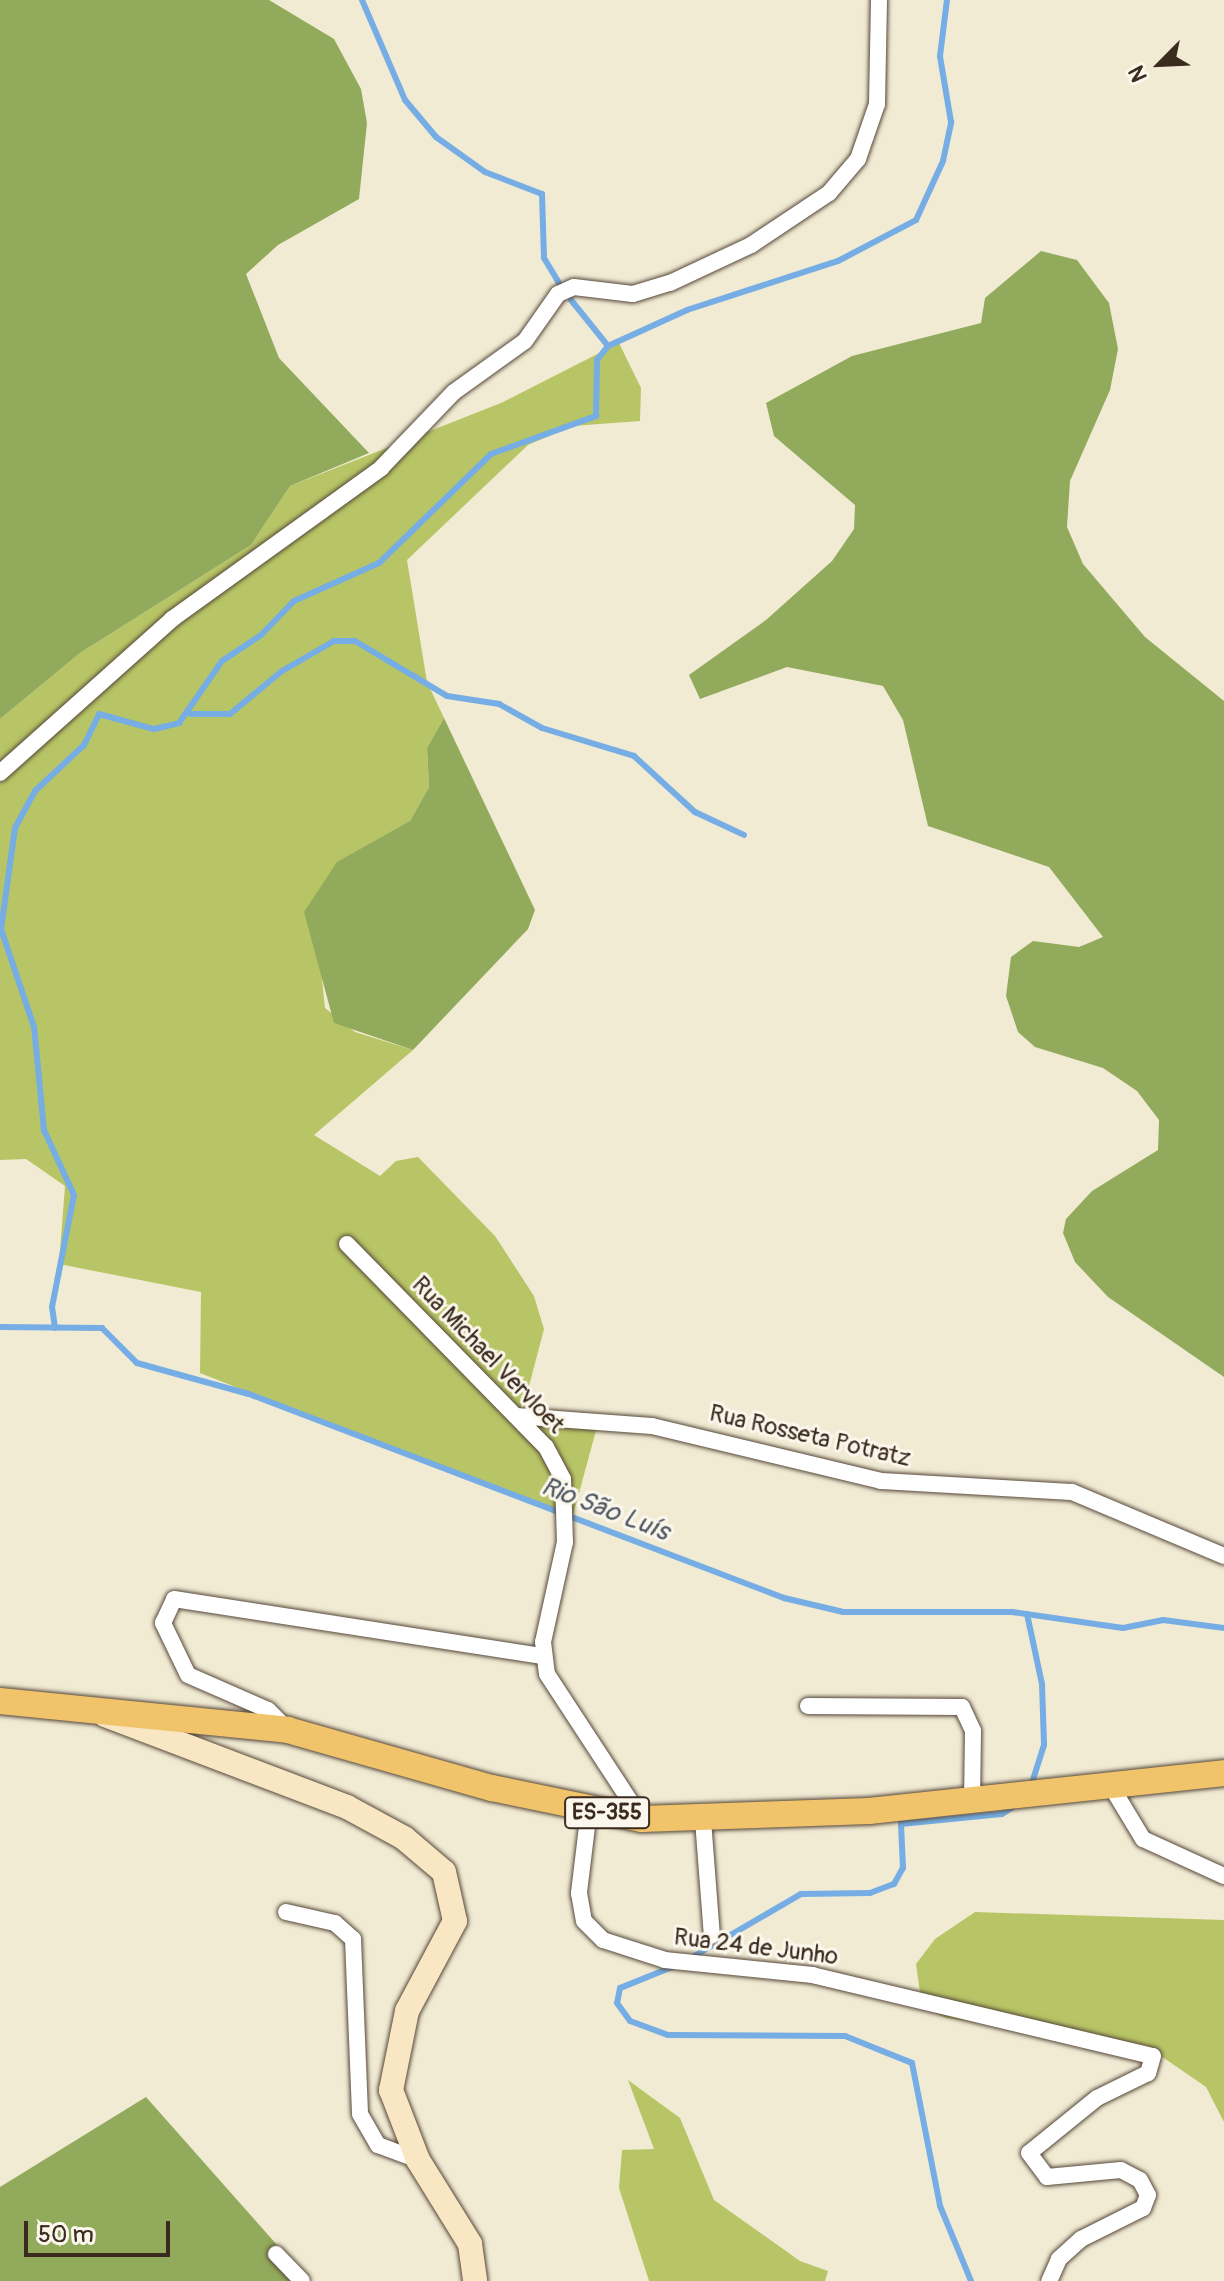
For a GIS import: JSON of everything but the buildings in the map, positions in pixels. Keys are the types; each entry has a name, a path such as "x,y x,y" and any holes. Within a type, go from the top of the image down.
{"main road":[{"name":"ES-355","path":"0,1701 88,1707 288,1730 589,1810 642,1819 703,1820 972,1800 1224,1773"}],"street":[{"path":"0,773 172,619 381,468 454,392 525,341 558,294 574,287 633,294 670,283 751,245 829,193 858,159 877,104 879,0"},
{"name":"Rua Michael Vervloet","path":"347,1244 516,1416 563,1479 565,1542 543,1656"},
{"name":"Rua Rosseta Potratz","path":"516,1416 652,1426 881,1481 1072,1492 1224,1556"},
{"path":"288,1730 268,1710 188,1675 163,1623 174,1599 543,1656 558,1694 642,1819"},
{"path":"808,1706 962,1707 973,1731 972,1800"},
{"path":"88,1707 347,1807 404,1838 444,1872 455,1921 407,2011 393,2055 391,2090 418,2160 470,2244 475,2281"},
{"path":"1111,1786 1143,1839 1224,1876"},
{"name":"Rua 24 de Junho","path":"589,1810 579,1893 584,1921 603,1940 665,1960 812,1975 1046,2034 1134,2047 1153,2056 1148,2073 1038,2141 1029,2161 1047,2177 1121,2170 1140,2180 1148,2195 1143,2208 1081,2239 1059,2259 1049,2281"},
{"path":"703,1820 712,1936"},
{"path":"286,1912 335,1923 353,1939 360,2114 378,2145 418,2160"},
{"path":"276,2254 302,2281"}],"green space":[{"path":"0,0 269,0 334,39 361,89 367,123 359,199 278,245 246,274 279,358 369,453 290,486 251,545 80,653 0,719"},
{"path":"1041,251 1077,260 1109,303 1118,349 1110,390 1070,481 1067,527 1083,564 1145,637 1224,701 1224,1377 1108,1297 1075,1262 1063,1233 1066,1219 1092,1191 1158,1150 1159,1120 1137,1091 1103,1068 1035,1047 1018,1032 1006,996 1011,957 1033,941 1079,947 1103,937 1049,867 928,826 903,720 883,686 787,667 700,699 689,675 766,620 832,561 854,529 855,505 774,436 766,403 852,356 981,323 985,298"},
{"path":"619,343 641,388 640,421 572,426 528,445 407,560 427,682 444,718 427,748 429,787 410,821 305,912 318,941 325,1008 355,1032 413,1050 314,1135 380,1176 396,1161 418,1157 495,1236 534,1296 544,1329 523,1409 598,1423 572,1519 200,1373 201,1292 59,1264 65,1186 26,1159 0,1160 0,719 80,653 251,545 290,486 501,403"},
{"path":"444,718 535,910 528,929 413,1050 334,1023 304,912 337,862 410,821 429,787 427,748"},
{"path":"975,1912 1224,1920 1224,2122 1206,2087 1145,2045 946,2018 922,2007 916,1964 935,1939"},
{"path":"628,2080 680,2118 714,2200 800,2261 828,2271 825,2281 649,2281 619,2188 622,2150 654,2149"},
{"path":"146,2097 309,2281 0,2281 0,2187"}],"waterway":[{"path":"362,0 405,100 436,137 485,172 542,194 544,258 559,283"},
{"path":"55,1328 52,1307 74,1195 44,1130 34,1027 1,929 15,828 35,791 84,745 99,714 154,729 179,723 222,661 261,635 294,601 379,563 491,454 596,416 597,360 608,346 687,310 838,261 916,220 943,161 951,122 940,56 947,0"},
{"path":"571,300 608,346"},
{"path":"191,714 230,714 282,671 334,641 355,641 447,696 499,704 542,728 634,756 695,812 744,835"},
{"name":"Rio São Luís","path":"0,1327 102,1328 137,1363 249,1394 784,1598 843,1612 1012,1612 1123,1628 1163,1620 1224,1628"},
{"path":"1027,1614 1042,1684 1044,1745 1031,1786"},
{"path":"691,1958 801,1894 870,1893 894,1884 903,1868 901,1824 1002,1814 1021,1802"},
{"path":"677,1965 620,1988 617,2003 630,2021 668,2035 845,2036 912,2063 940,2206 971,2281"}]}
